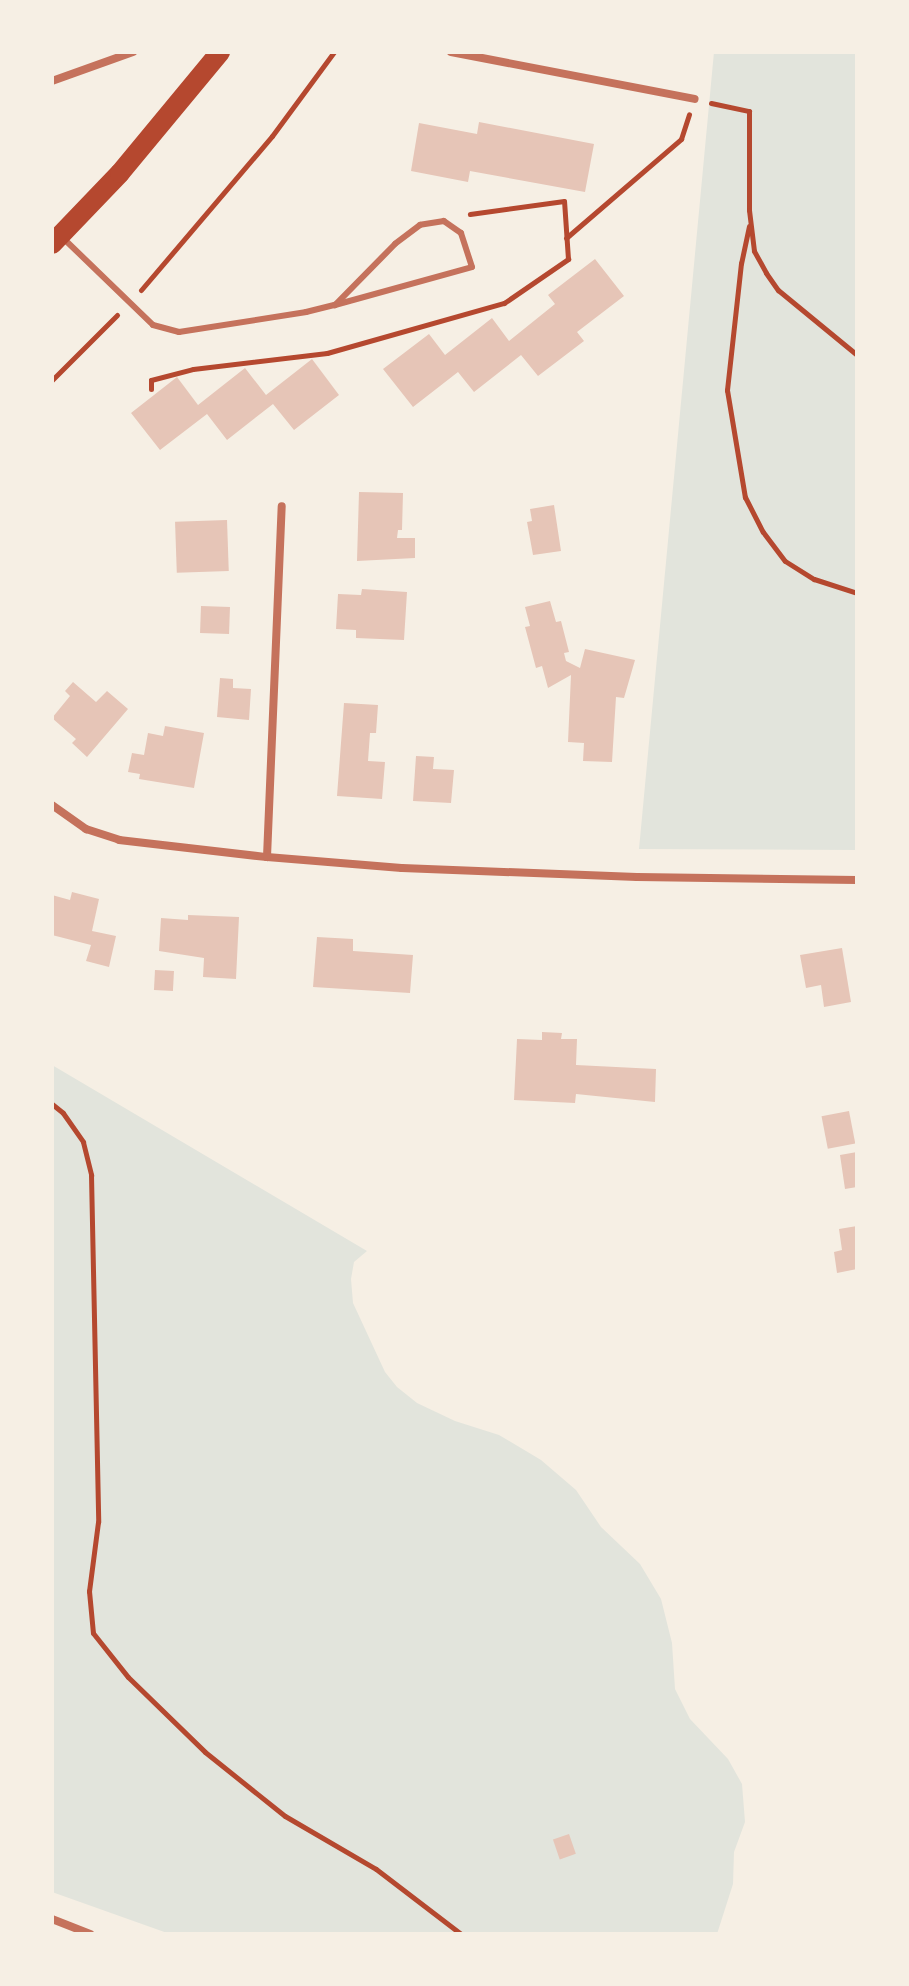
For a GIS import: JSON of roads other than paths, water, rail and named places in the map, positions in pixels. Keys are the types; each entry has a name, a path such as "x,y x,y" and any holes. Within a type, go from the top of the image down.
{"main road":[{"path":"56,240 120,173 220,52"}],"street":[{"path":"52,81 133,52"},
{"path":"451,52 694,99"},
{"path":"267,857 282,506"},
{"path":"52,805 86,829 119,840 267,857 402,868 637,877 857,880"},
{"path":"52,1919 90,1934"}],"lane":[{"path":"56,240 153,325 179,332 335,305 472,267 461,233 444,221 420,225 395,244 335,305"}]}
